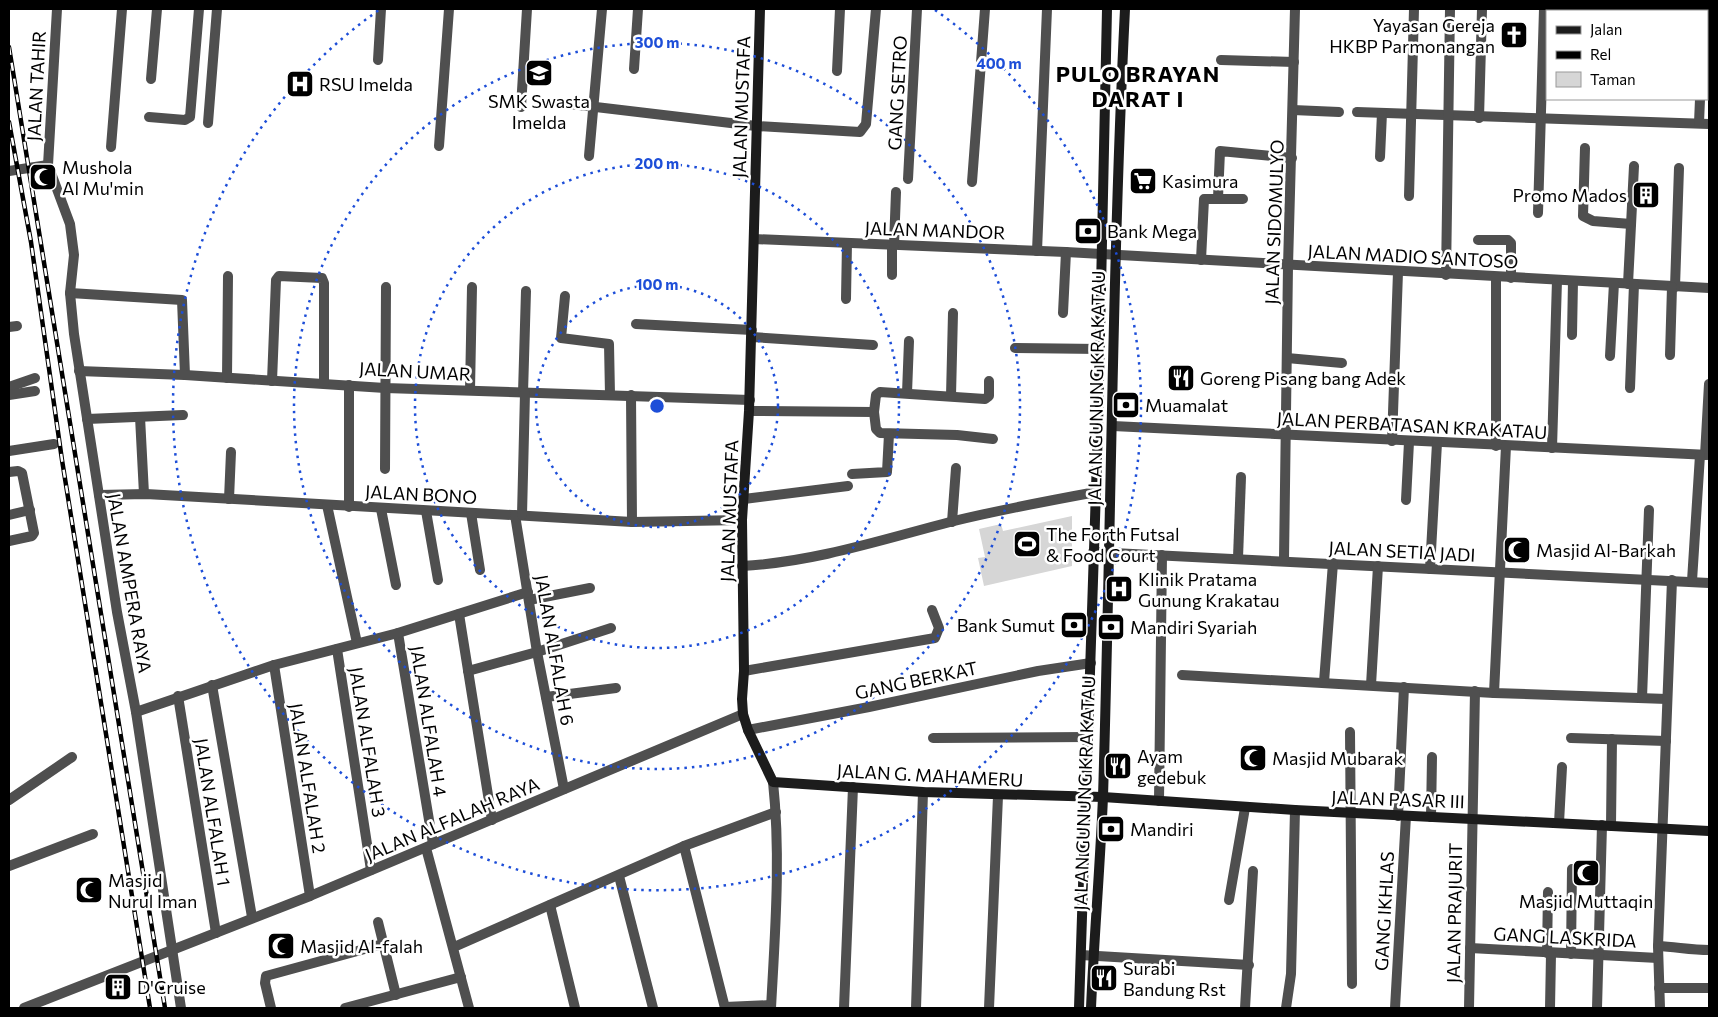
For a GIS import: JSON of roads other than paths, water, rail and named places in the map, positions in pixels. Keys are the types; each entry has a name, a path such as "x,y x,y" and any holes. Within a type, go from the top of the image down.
{"main road":[{"name":"JALAN MUSTAFA","path":"760,9 750,400 742,520 743,714 748,730 773,782"},
{"name":"JALAN GUNUNG KRAKATAU","path":"1079,1008 1086,737 1091,663 1096,492 1107,9"},
{"name":"JALAN GUNUNG KRAKATAU","path":"1091,1008 1102,798 1116,255 1125,9"},
{"path":"1570,9 1598,10"},
{"name":"JALAN G. MAHAMERU","path":"773,782 998,796 1085,797"},
{"name":"JALAN PASAR III","path":"1085,797 1245,808 1709,831"}],"street":[{"name":"JALAN TAHIR","path":"48,165 57,9"},
{"path":"111,147 122,9"},
{"path":"151,79 157,9"},
{"path":"149,117 185,120 190,117 199,9"},
{"path":"208,123 217,9"},
{"path":"378,60 381,9"},
{"path":"438,146 449,9"},
{"path":"521,108 527,9"},
{"path":"589,156 602,9"},
{"path":"634,69 638,9"},
{"path":"837,72 840,9"},
{"path":"562,103 756,126 857,132 864,130 876,9"},
{"name":"GANG SETRO","path":"908,179 917,9"},
{"path":"972,182 985,9"},
{"path":"1037,251 1047,9"},
{"name":"JALAN SIDOMULYO","path":"1284,560 1288,266 1295,9"},
{"path":"1409,196 1413,114 1414,9"},
{"path":"1446,274 1450,116 1450,9"},
{"path":"1479,118 1482,9"},
{"path":"1538,213 1539,120 1544,9"},
{"path":"1221,60 1294,62"},
{"path":"1357,112 1479,118 1704,124 1700,100"},
{"path":"1293,110 1339,112"},
{"path":"1380,156 1382,113"},
{"path":"1585,148 1583,216 1593,221 1631,224"},
{"path":"1218,198 1220,152 1292,158"},
{"path":"9,172 48,165"},
{"name":"JALAN AMPERA RAYA","path":"48,165 70,224 74,255 70,293 79,371 117,612 136,712 181,1008"},
{"path":"1630,388 1631,224 1634,166"},
{"path":"1670,355 1679,168"},
{"path":"892,275 896,192"},
{"path":"1201,260 1204,198 1243,199"},
{"name":"JALAN MANDOR","path":"754,239 1116,255"},
{"path":"1478,240 1508,240 1511,243 1511,278"},
{"path":"846,299 847,243"},
{"path":"1063,313 1066,252"},
{"name":"JALAN MADIO SANTOSO","path":"1116,255 1709,288"},
{"path":"1392,441 1398,272"},
{"path":"227,378 228,276"},
{"path":"272,381 276,280 279,276 291,276 322,278 324,282 324,383"},
{"path":"1494,693 1499,572 1501,446 1496,277"},
{"path":"1552,448 1557,280"},
{"path":"1572,335 1573,280"},
{"path":"1610,356 1614,283"},
{"path":"384,469 386,287"},
{"path":"470,390 472,287"},
{"name":"JALAN ALFALAH 6","path":"526,292 519,515 537,652 564,790"},
{"path":"70,293 182,300 185,375"},
{"path":"565,296 561,338 609,344 610,395"},
{"path":"951,396 953,313"},
{"path":"636,324 873,345"},
{"path":"907,393 909,341"},
{"path":"1015,348 1100,349"},
{"path":"1287,358 1342,363"},
{"name":"JALAN UMAR","path":"79,371 185,375 385,388 750,400"},
{"path":"9,386 35,378"},
{"path":"989,381 990,393 987,399 882,391 878,393 874,412 876,431 889,434 957,435 993,439"},
{"path":"1692,582 1705,455 1709,384"},
{"path":"348,385 349,507"},
{"path":"9,395 35,391"},
{"path":"631,395 632,522"},
{"path":"749,411 874,412"},
{"path":"87,420 183,416"},
{"path":"140,417 144,494"},
{"name":"JALAN PERBATASAN KRAKATAU","path":"1113,426 1285,436 1705,455"},
{"path":"852,474 887,472 889,434"},
{"path":"1406,500 1409,442"},
{"path":"1430,569 1437,443"},
{"path":"9,451 54,444"},
{"path":"229,499 231,452"},
{"path":"952,522 956,468"},
{"path":"9,472 18,471 22,473 34,533 32,536 9,541"},
{"path":"1238,558 1241,477"},
{"path":"744,499 848,486"},
{"path":"742,566 776,564 824,556 1001,509 1096,492"},
{"name":"JALAN BONO","path":"99,495 144,494 632,522 742,520"},
{"path":"327,506 357,643"},
{"path":"381,509 396,584"},
{"path":"9,515 30,510"},
{"path":"1642,698 1648,510"},
{"path":"426,511 438,580"},
{"path":"471,513 480,570"},
{"name":"JALAN SETIA JADI","path":"1093,552 1709,582"},
{"path":"1159,801 1162,555"},
{"path":"1324,680 1333,563"},
{"path":"1371,683 1378,566"},
{"path":"1660,1008 1658,946 1672,580"},
{"path":"136,712 178,696 274,665 398,633 459,614 529,596 590,588"},
{"path":"744,672 935,638 939,628 932,610"},
{"path":"459,614 492,820"},
{"path":"468,671 537,652 611,628"},
{"name":"JALAN ALFALAH 4","path":"398,633 430,846 469,1008"},
{"name":"JALAN ALFALAH 3","path":"338,649 371,870"},
{"name":"GANG BERKAT","path":"748,730 869,707 1038,671 1091,663"},
{"name":"JALAN ALFALAH 2","path":"274,665 310,896"},
{"path":"1182,675 1324,680 1494,693 1667,700"},
{"path":"212,685 252,917"},
{"name":"GANG IKHLAS","path":"1395,1008 1402,816 1404,687"},
{"path":"546,697 616,688"},
{"name":"JALAN PRAJURIT","path":"1469,1008 1475,691"},
{"name":"JALAN ALFALAH 1","path":"178,696 216,933"},
{"name":"JALAN ALFALAH RAYA","path":"24,1008 133,964 172,951 252,917 310,896 743,714"},
{"path":"1350,732 1352,984"},
{"path":"933,738 1086,737"},
{"path":"1571,738 1666,741"},
{"path":"1597,1008 1598,956 1612,739"},
{"path":"9,800 72,758"},
{"path":"1431,817 1432,758"},
{"path":"1559,823 1562,767"},
{"name":"JALAN MUSTAFA","path":"771,1007 776,911 776,812 773,782"},
{"path":"844,1008 853,787"},
{"path":"916,1008 923,792"},
{"path":"989,1008 998,796"},
{"path":"1229,900 1245,808"},
{"path":"1286,1008 1291,974 1295,810"},
{"path":"454,947 684,846 776,812"},
{"path":"9,866 94,834"},
{"path":"684,846 725,1007 771,1007"},
{"path":"1571,954 1572,869"},
{"path":"1245,1008 1249,964 1252,871"},
{"path":"619,876 653,1008"},
{"path":"1548,892 1550,1008"},
{"path":"550,905 575,1008"},
{"path":"378,922 396,994"},
{"path":"271,1008 265,983 266,976 383,944"},
{"path":"1658,946 1682,947 1687,950 1709,950"},
{"name":"GANG LASKRIDA","path":"1470,948 1549,954 1658,958"},
{"path":"1081,955 1249,964"},
{"path":"345,1008 461,977"},
{"path":"1659,988 1709,988"}],"railway":[{"path":"9,47 165,1008"},
{"path":"9,122 31,242 62,460 150,1008"}],"place":[{"name":"Yayasan Gereja HKBP Parmonangan","path":"1514,35"},
{"name":"SMK Swasta Imelda","path":"539,73"},
{"name":"RSU Imelda","path":"300,84"},
{"name":"Mushola Al Mu'min","path":"43,177"},
{"name":"Kasimura","path":"1143,181"},
{"name":"Promo Mados","path":"1646,195"},
{"name":"Bank Mega","path":"1088,231"},
{"name":"Goreng Pisang bang Adek","path":"1181,378"},
{"name":"Muamalat","path":"1126,405"},
{"name":"The Forth Futsal & Food Court","path":"1027,544"},
{"name":"Masjid Al-Barkah","path":"1517,550"},
{"name":"Klinik Pratama Gunung Krakatau","path":"1119,589"},
{"name":"Bank Sumut","path":"1074,625"},
{"name":"Mandiri Syariah","path":"1111,627"},
{"name":"Masjid Mubarak","path":"1253,758"},
{"name":"Ayam gedebuk","path":"1118,766"},
{"name":"Mandiri","path":"1111,829"},
{"name":"Masjid Muttaqin","path":"1586,873"},
{"name":"Masjid Nurul Iman","path":"89,890"},
{"name":"Masjid Al-falah","path":"281,946"},
{"name":"Surabi Bandung Rst","path":"1104,978"},
{"name":"D'Cruise","path":"118,987"}],"district":[{"name":"PULO BRAYAN DARAT I","path":"1138,86"}]}
